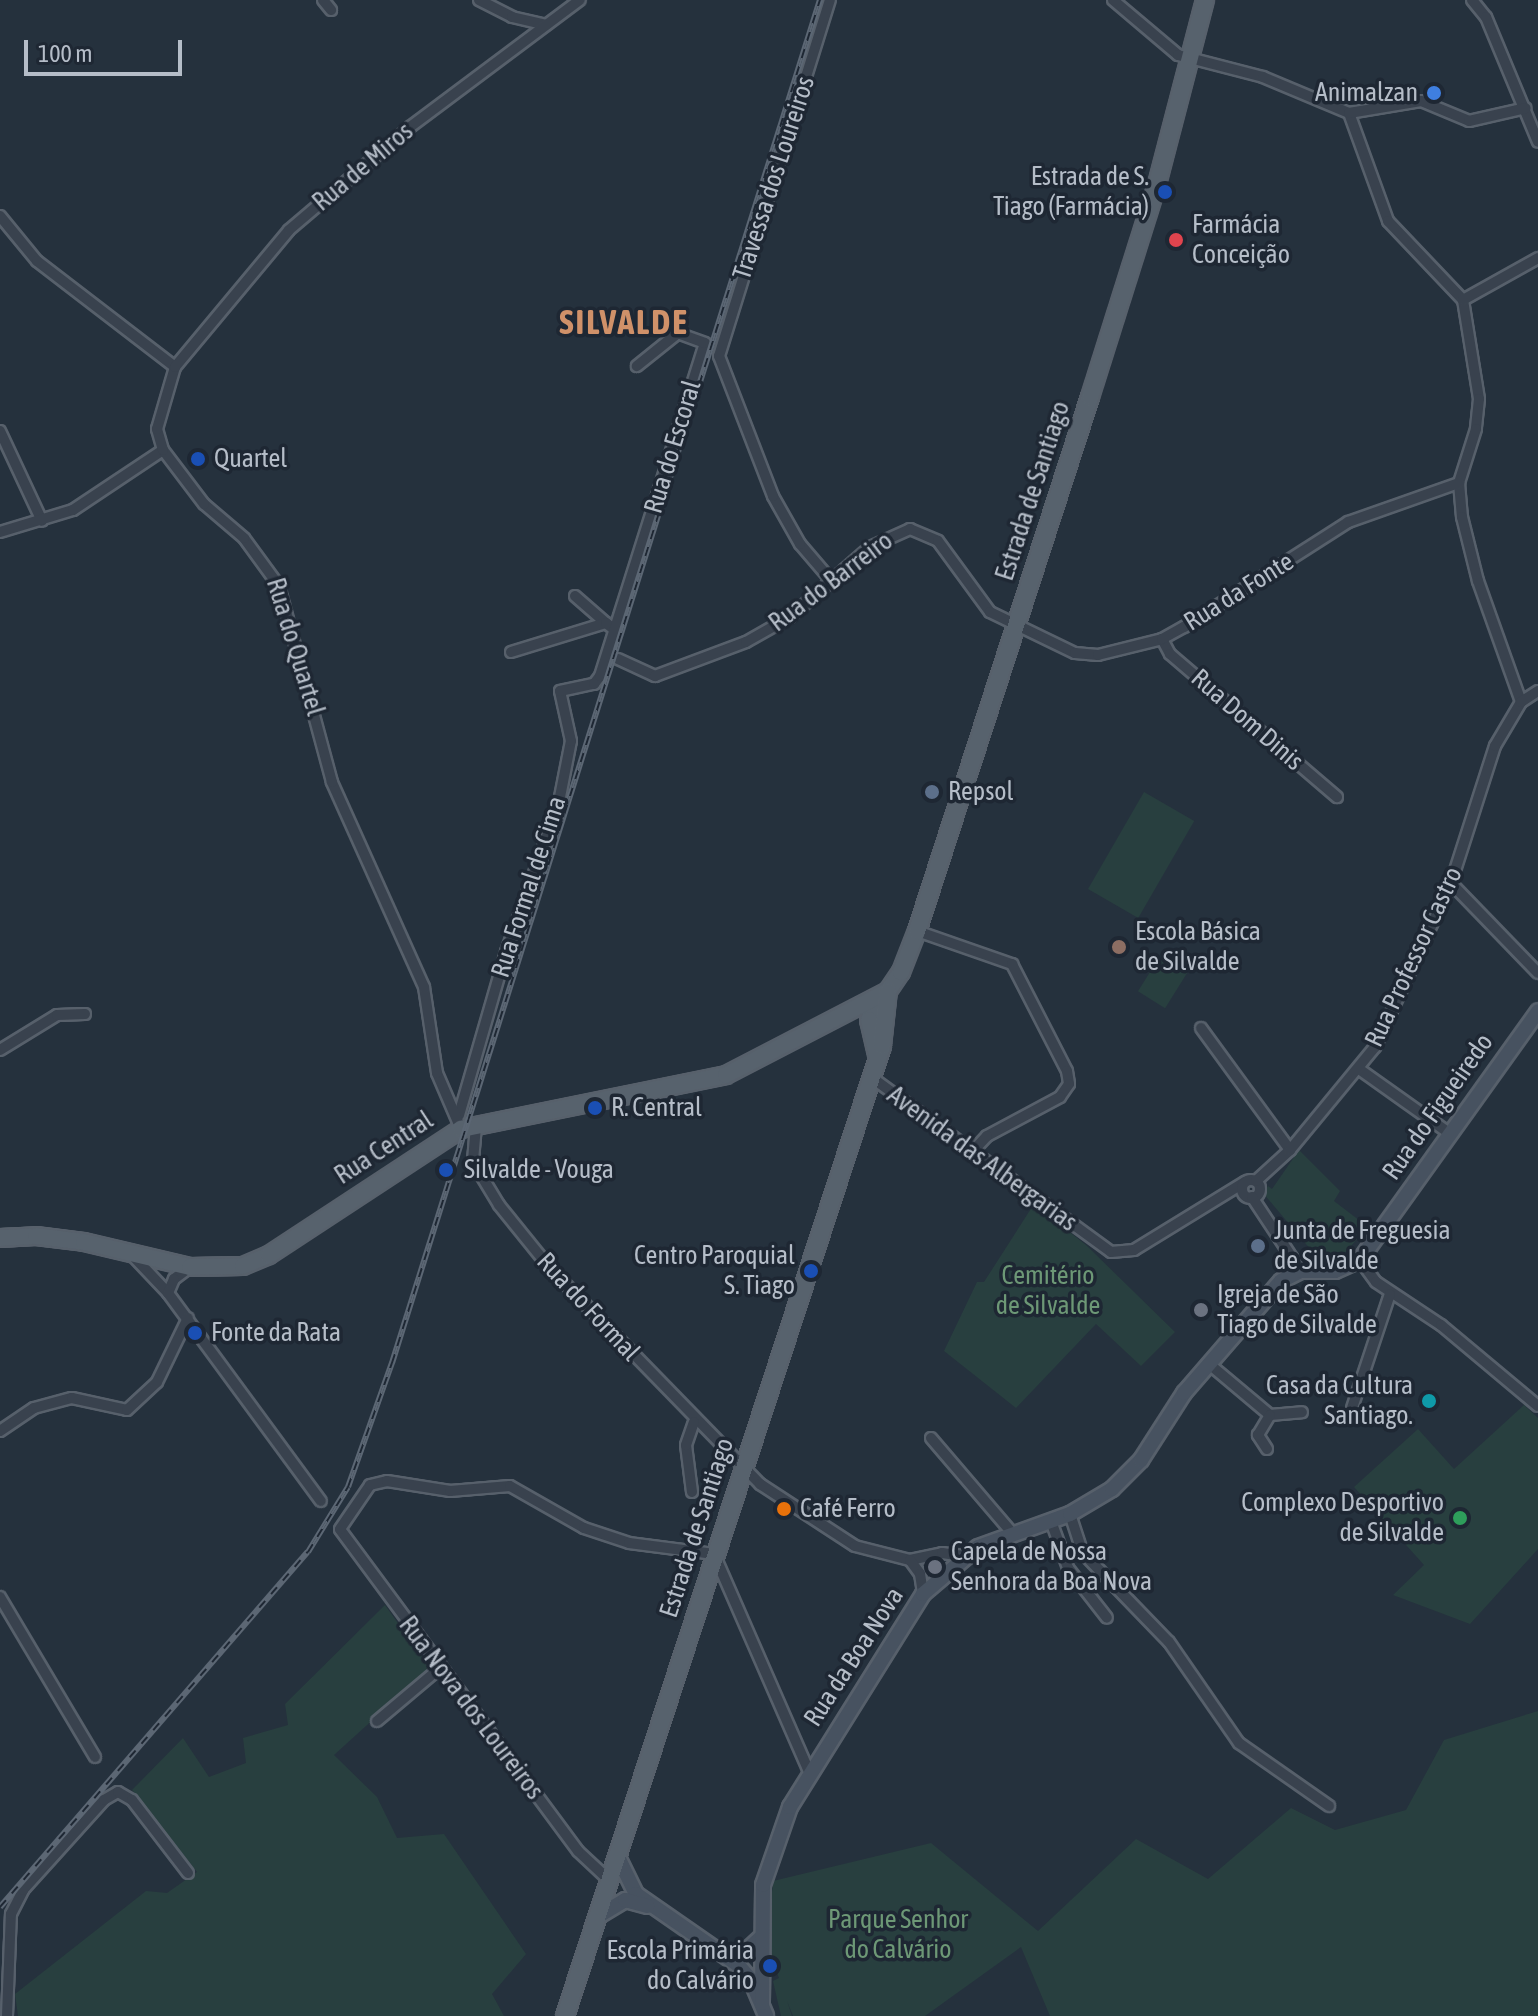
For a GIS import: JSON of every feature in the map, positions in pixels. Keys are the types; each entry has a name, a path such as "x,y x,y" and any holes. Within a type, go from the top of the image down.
{"main road":[{"name":"Estrada de Santiago","path":"565,2016 871,1077 877,1055 870,1011 901,972 917,931 1156,188 1205,0"},
{"name":"Rua Central","path":"0,1238 36,1236 190,1267 243,1266 269,1255 465,1123 726,1075 870,1011"},
{"name":"Rua do Figueiredo","path":"1360,1260 1449,1133 1535,1020"},
{"path":"1301,1271 1335,1271 1360,1260"},
{"name":"Rua da Boa Nova","path":"764,2009 760,1938 763,1885 809,1771 923,1594 964,1556 1013,1534 1070,1514 1128,1476 1208,1363 1281,1281 1301,1271"},
{"path":"617,1855 631,1897"},
{"path":"609,1880 614,1895 631,1897 658,1911 723,1953 751,1980 764,2009"},
{"path":"597,1917 631,1897"},
{"path":"723,1953 744,1953 760,1938"}],"street":[{"path":"323,0 331,10"},
{"path":"479,0 512,17 546,25"},
{"name":"Rua de Miros","path":"175,367 289,230 410,127 580,0"},
{"name":"Travessa dos Loureiros","path":"830,0 719,356 773,496 800,544 830,579"},
{"path":"1113,0 1157,42 1190,60 1263,77 1349,113 1421,101 1469,121 1526,108"},
{"path":"1472,0 1486,17 1508,77 1526,108 1538,142"},
{"path":"1349,113 1388,221 1463,300 1479,399 1476,429 1459,483 1462,517 1478,581 1521,702 1538,691"},
{"path":"0,216 37,261 175,367 157,429 163,450 98,497 42,521 0,532"},
{"path":"1463,300 1538,258"},
{"name":"Rua do Escoral","path":"594,684 610,626 705,343 678,333 637,366"},
{"path":"0,431 42,521"},
{"name":"Rua do Quartel","path":"163,450 204,504 270,566 279,586 332,782 419,973 437,1073 465,1123"},
{"name":"Rua da Fonte","path":"1014,624 1087,657 1162,639 1348,522 1459,483"},
{"name":"Rua do Barreiro","path":"618,659 655,676 768,632 830,579 892,534 917,530 949,552 990,612 1014,624"},
{"path":"575,596 610,626"},
{"path":"511,652 610,626"},
{"name":"Rua Dom Dinis","path":"1162,639 1170,654 1337,797"},
{"name":"Rua Formal de Cima","path":"465,1123 506,952 559,802 571,741 560,691 594,684"},
{"name":"Rua Professor Castro","path":"1250,1182 1290,1150 1359,1069 1390,1019 1451,883 1495,746 1521,702"},
{"path":"1451,883 1538,973"},
{"path":"917,931 1012,964 1067,1071 1069,1084 1060,1097 987,1136 972,1152"},
{"path":"0,1050 57,1015 85,1014"},
{"path":"1201,1028 1290,1150"},
{"path":"1359,1069 1449,1133"},
{"name":"Avenida das Albergarias","path":"871,1077 1111,1252 1134,1250 1219,1197 1250,1182"},
{"name":"Rua do Formal","path":"465,1123 473,1162 499,1205 549,1267 694,1422 742,1467 829,1532 868,1551 910,1560"},
{"path":"1248,1196 1260,1189 1250,1182 1248,1196 1301,1271"},
{"name":"Avenida das Albergarias","path":"1219,1197 1248,1196"},
{"path":"130,1254 188,1318 321,1501"},
{"path":"1360,1260 1390,1294 1441,1325 1538,1406"},
{"path":"168,1293 174,1279 190,1267"},
{"path":"1352,1408 1390,1294"},
{"path":"0,1431 34,1408 72,1398 108,1410 127,1410 157,1382 188,1318"},
{"path":"1208,1363 1270,1415 1302,1412"},
{"path":"1267,1449 1258,1435 1270,1415"},
{"path":"692,1492 686,1445 694,1422"},
{"path":"931,1438 1013,1534"},
{"name":"Rua Nova dos Loureiros","path":"609,1880 578,1851 340,1529 364,1492 379,1481 450,1491 493,1484 510,1486 584,1528 629,1543 714,1554"},
{"path":"1070,1514 1082,1552 1169,1642 1239,1743 1329,1806"},
{"path":"1051,1521 1068,1568 1107,1618"},
{"path":"923,1594 920,1574 910,1560 942,1553 964,1556"},
{"path":"714,1554 809,1771"},
{"path":"1,1601 95,1757"},
{"path":"377,1721 440,1668"},
{"path":"7,2016 11,1914 23,1890 104,1800 118,1792 132,1800 188,1873"}],"green space":[{"path":"1144,792 1194,821 1138,918 1088,889"},
{"path":"1165,948 1192,965 1165,1008 1138,991"},
{"path":"1299,1150 1340,1191 1334,1201 1368,1227 1343,1255 1316,1256 1263,1193 1268,1186 1272,1189"},
{"name":"Cemitério de Silvalde","path":"1034,1204 1086,1245 1175,1332 1141,1366 1096,1324 1016,1408 944,1351 977,1282 984,1282"},
{"name":"Complexo Desportivo de Silvalde","path":"1524,1405 1538,1418 1538,1549 1470,1624 1393,1595 1424,1565 1354,1487 1418,1429 1454,1469"},
{"path":"385,1605 430,1668 334,1755 377,1797 397,1838 444,1834 526,1954 492,1994 504,2016 18,2016 15,1994 146,1891 167,1893 197,1872 132,1790 183,1738 209,1777 246,1763 243,1738 288,1725 285,1704"},
{"name":"Parque Senhor do Calvário","path":"1538,1711 1538,2016 1050,2016 1021,1947 925,2016 793,2016 787,2001 792,2016 781,2016 773,1981 779,1978 767,1948 773,1881 931,1843 1038,1931 1136,1839 1208,1879 1291,1808 1335,1830 1406,1810 1444,1740"}],"railway":[{"path":"0,1907 308,1552 348,1487 392,1363 820,0"}],"place":[{"name":"Animalzan","path":"1434,93"},
{"name":"Estrada de S. Tiago (Farmácia)","path":"1165,192"},
{"name":"Farmácia Conceição","path":"1176,240"},
{"name":"Quartel","path":"198,459"},
{"name":"Repsol","path":"932,792"},
{"name":"Escola Básica de Silvalde","path":"1119,947"},
{"name":"R. Central","path":"595,1108"},
{"name":"Silvalde - Vouga","path":"446,1170"},
{"name":"Junta de Freguesia de Silvalde","path":"1258,1246"},
{"name":"Centro Paroquial S. Tiago","path":"811,1271"},
{"name":"Igreja de São Tiago de Silvalde","path":"1201,1310"},
{"name":"Fonte da Rata","path":"195,1333"},
{"name":"Casa da Cultura Santiago.","path":"1429,1401"},
{"name":"Café Ferro","path":"784,1509"},
{"name":"Complexo Desportivo de Silvalde","path":"1460,1518"},
{"name":"Capela de Nossa Senhora da Boa Nova","path":"935,1567"},
{"name":"Escola Primária do Calvário","path":"770,1966"}],"district":[{"name":"SILVALDE","path":"624,322"}]}
